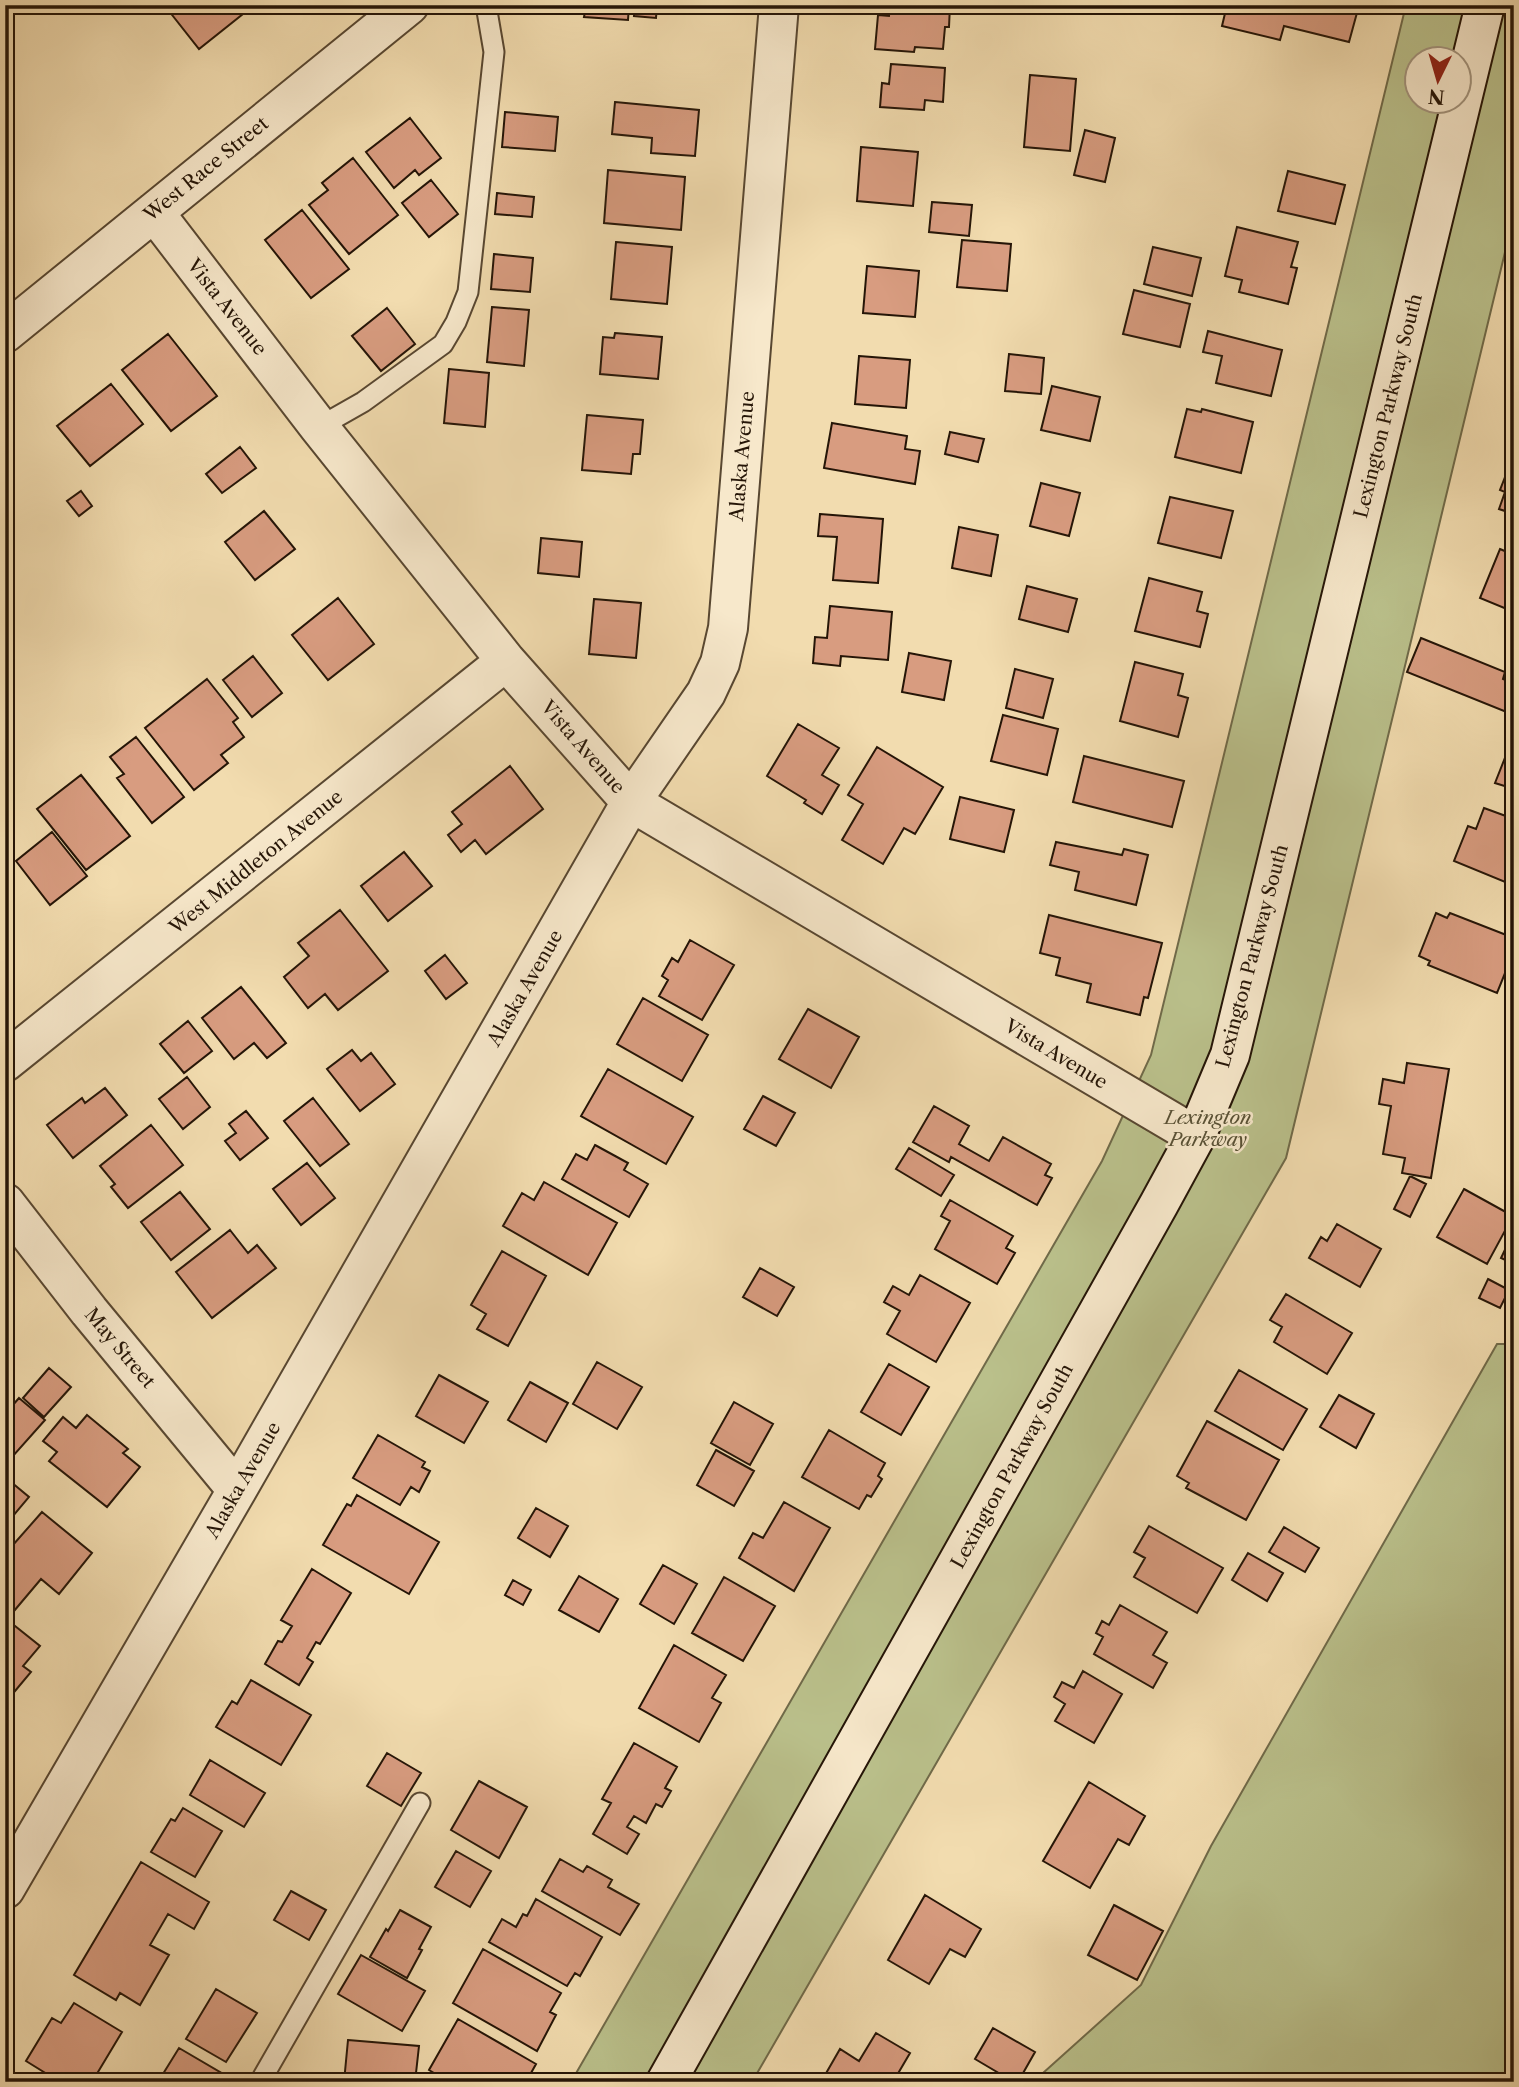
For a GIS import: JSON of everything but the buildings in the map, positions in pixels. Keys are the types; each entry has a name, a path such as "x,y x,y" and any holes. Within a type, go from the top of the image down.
{"street":[{"name":"West Race Street","path":"5,334 409,5"},
{"name":"Alaska Avenue","path":"5,1889 631,802 706,693 720,663 728,628 779,5"},
{"name":"Lexington Parkway South","path":"666,2082 1196,1136 1230,1055 1485,5"},
{"name":"Vista Avenue","path":"154,212 319,427 506,661 631,802 1196,1136"},
{"name":"West Middleton Avenue","path":"5,1062 506,661"},
{"name":"May Street","path":"5,1203 89,1311 237,1490"}],"lane":[{"path":"319,427 363,402 443,344 456,322 468,292 494,52 488,11 484,5"},
{"path":"260,2082 420,1803"}],"green space":[{"name":"Lexington Parkway","path":"1406,5 1514,5 1514,215 1286,1158 752,2082 571,2082 1102,1161 1151,1055"},
{"path":"1497,1344 1514,1344 1514,2082 1033,2082 1141,1985 1211,1846"}]}
